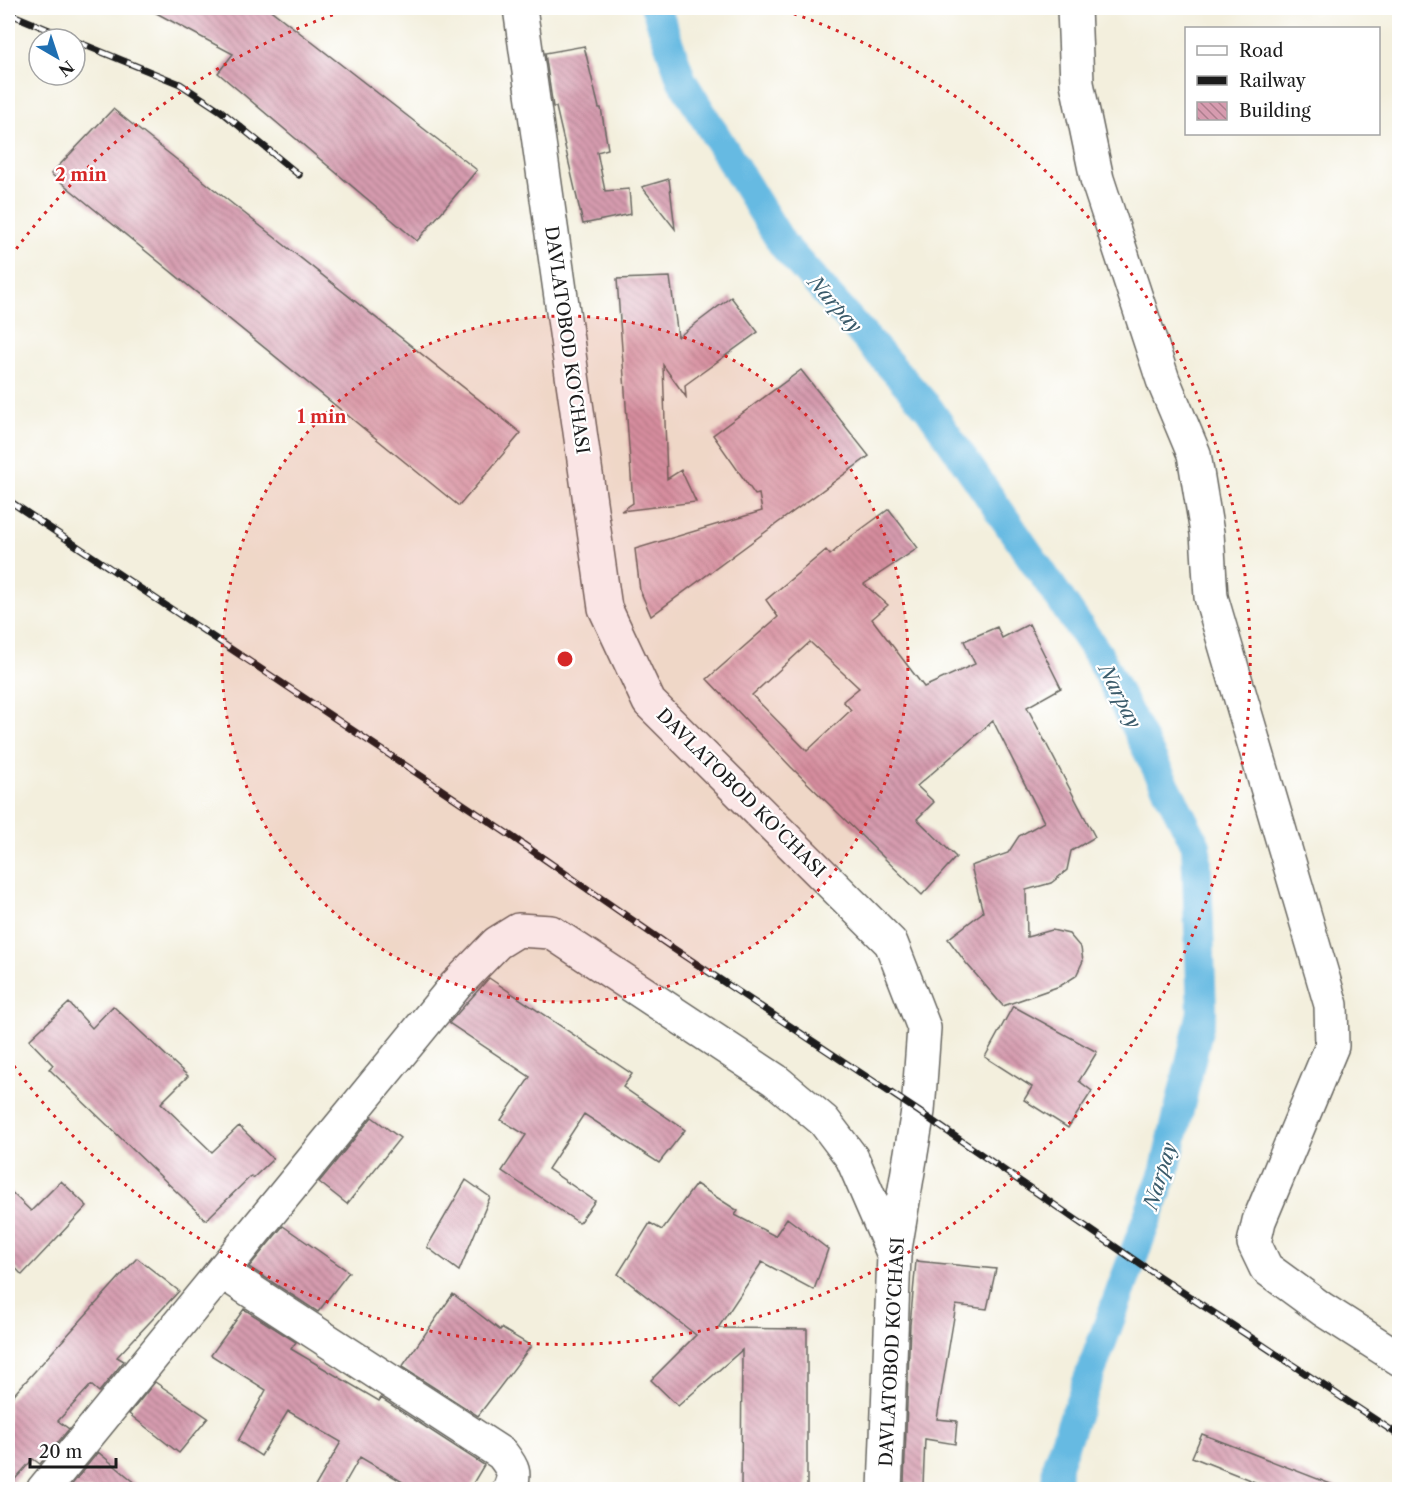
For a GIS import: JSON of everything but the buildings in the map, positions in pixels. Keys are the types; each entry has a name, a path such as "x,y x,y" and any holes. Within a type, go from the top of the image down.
{"street":[{"name":"DAVLATOBOD KO'CHASI","path":"520,8 605,608 649,702 891,943 924,1028 918,1111 894,1255 885,1490"},
{"path":"1074,8 1077,83 1097,179 1163,380 1194,454 1207,533 1211,597 1331,1005 1332,1046 1259,1221 1254,1243 1266,1268 1322,1309 1400,1359"},
{"path":"44,1490 456,986 497,943 518,930 552,932 775,1080 824,1121 852,1158 894,1255"},
{"path":"222,1272 502,1454 513,1467 509,1490"}],"waterway":[{"name":"Narpay","path":"656,8 682,81 783,245 929,409 1098,654 1196,845 1202,1012 1165,1170 1057,1464 1056,1490"}],"railway":[{"path":"8,13 42,27"},
{"path":"87,46 180,84 221,111 299,175"},
{"path":"8,500 514,838 1146,1268 1400,1436"}]}
